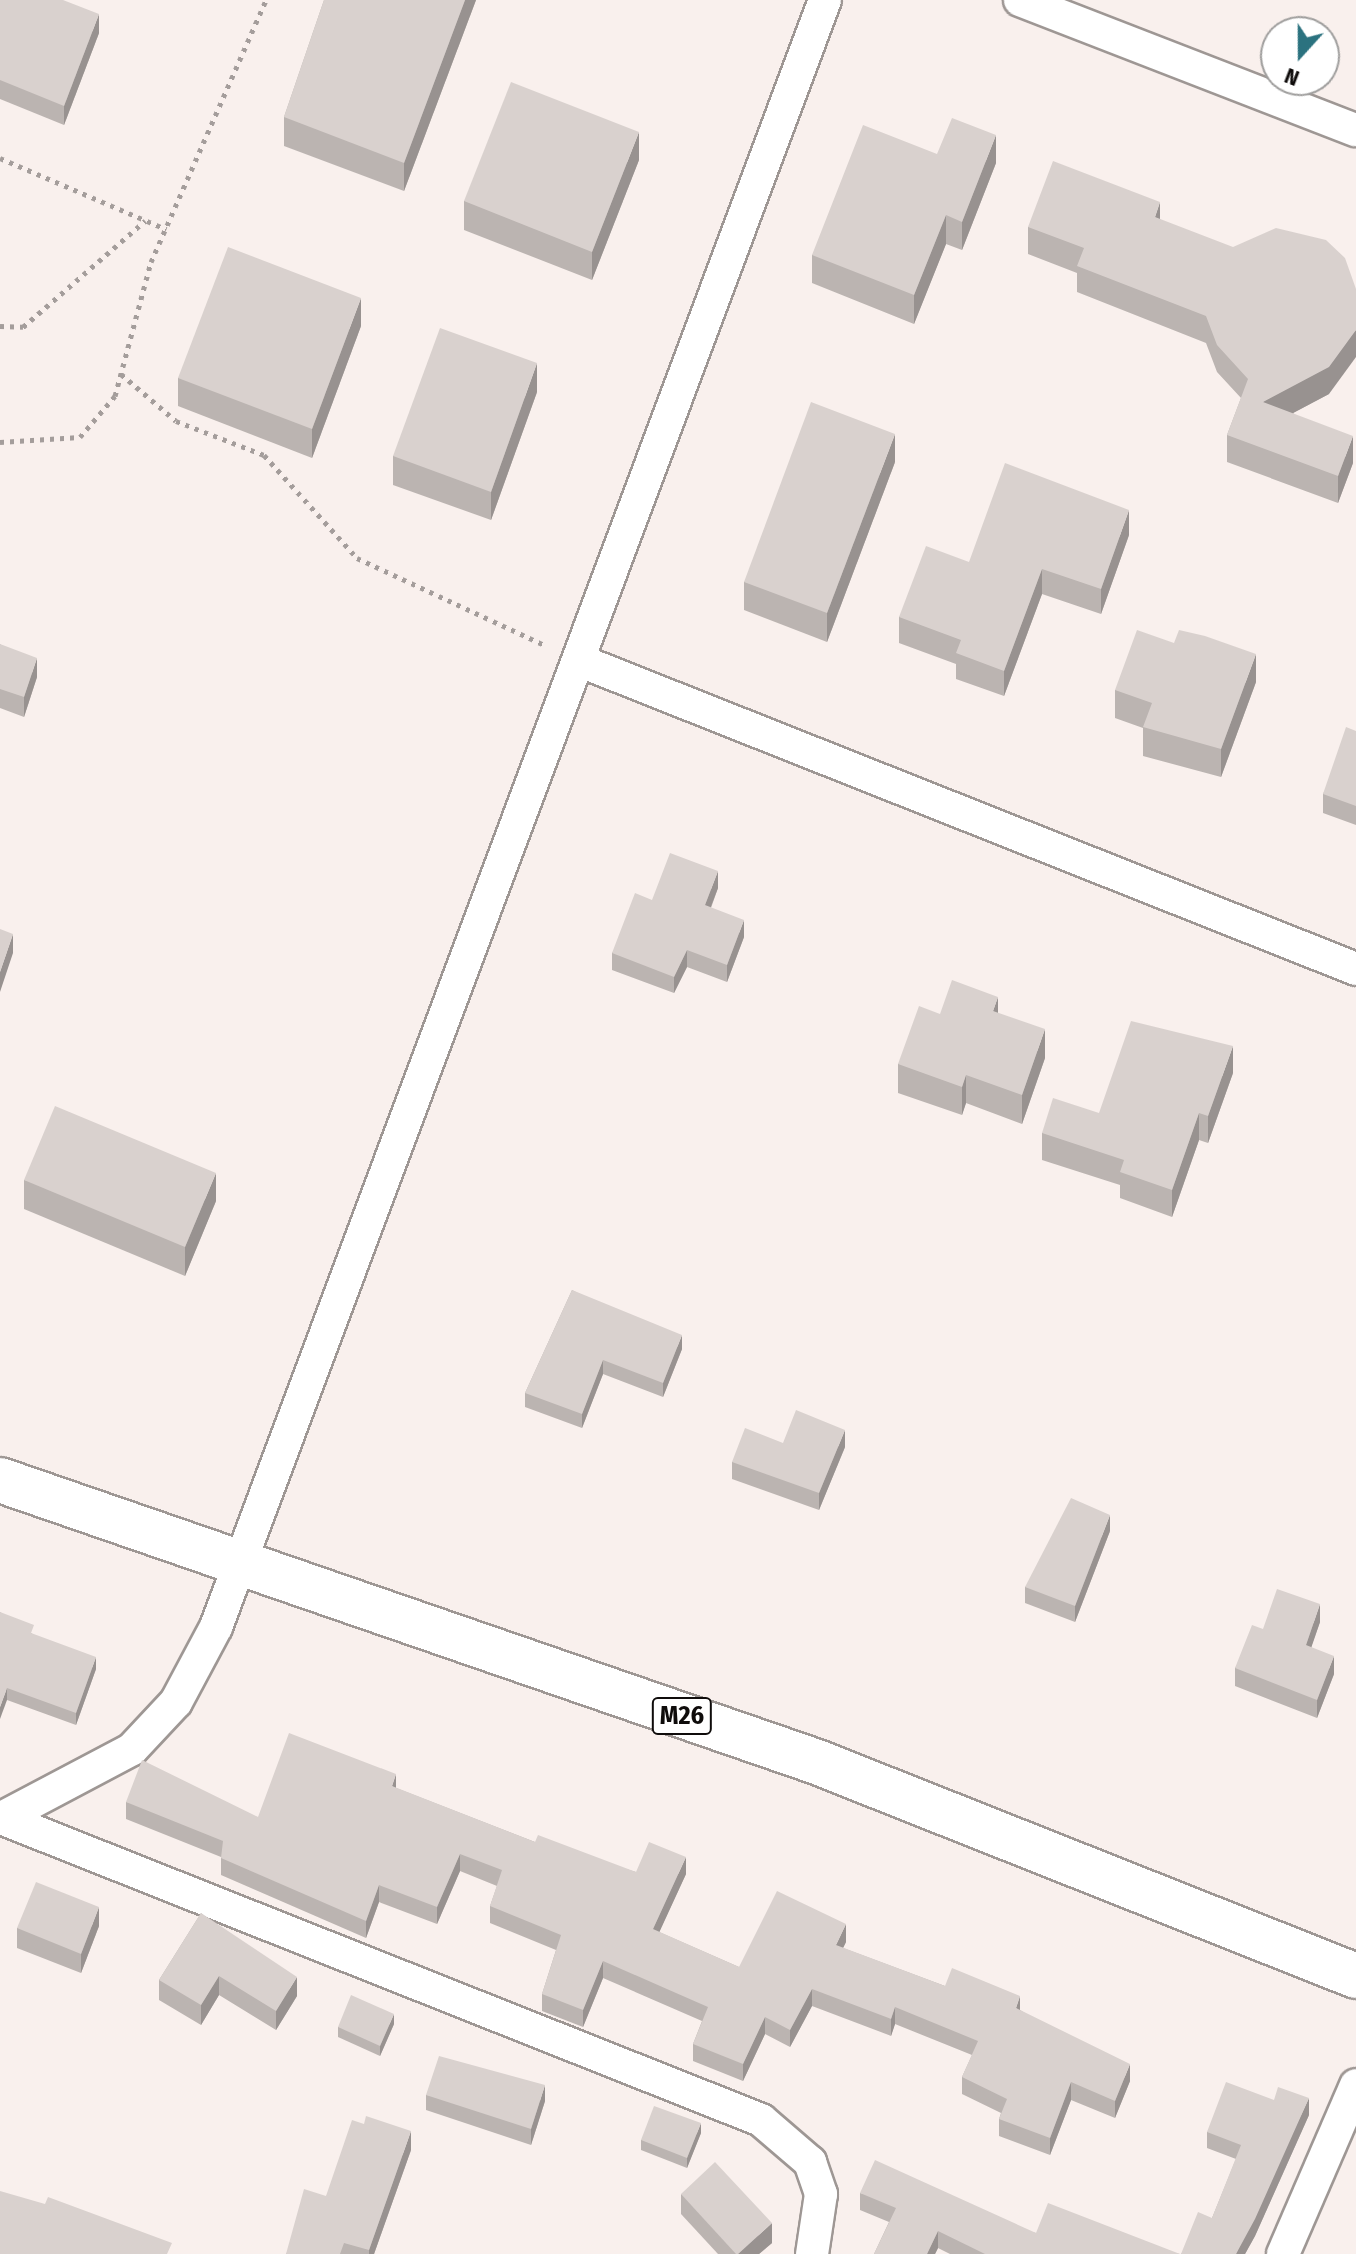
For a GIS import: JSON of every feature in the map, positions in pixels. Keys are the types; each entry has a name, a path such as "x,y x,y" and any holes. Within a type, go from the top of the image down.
{"main road":[{"name":"M26","path":"0,1480 240,1566 817,1762 1356,1976"}],"street":[{"path":"0,1818 132,1749 176,1702 240,1566 825,0"},
{"path":"1020,0 1356,130"},
{"path":"578,660 1356,969"},
{"path":"0,1818 761,2120 810,2162 821,2194 812,2254"},
{"path":"1283,2254 1356,2085"}],"path":[{"path":"0,442 80,437 115,396 166,229 266,0"},
{"path":"0,158 166,229"},
{"path":"0,326 23,327 145,221"},
{"path":"121,374 176,421 264,455 357,558 578,660"}],"building":[{"path":"0,0 63,0 99,14 64,106 0,80"},
{"path":"324,0 465,0 404,163 284,117"},
{"path":"511,82 639,132 592,252 464,201"},
{"path":"952,118 996,135 962,222 946,215 914,295 812,255 863,125 937,154"},
{"path":"1053,161 1160,202 1155,217 1233,247 1276,228 1326,240 1345,258 1356,289 1356,330 1329,367 1263,402 1353,436 1338,476 1227,435 1248,379 1217,345 1206,316 1077,266 1084,248 1028,227"},
{"path":"228,247 361,298 312,429 178,378"},
{"path":"440,328 537,363 491,492 393,456"},
{"path":"811,402 895,434 827,613 744,582"},
{"path":"1005,463 1129,510 1101,589 1042,569 1004,671 956,653 961,640 899,617 926,546 969,562"},
{"path":"1137,630 1174,643 1179,630 1256,654 1221,749 1143,727 1152,703 1115,690"},
{"path":"0,644 37,658 24,697 0,689"},
{"path":"1346,727 1356,731 1356,806 1323,794"},
{"path":"670,853 718,871 705,905 744,920 727,965 687,950 674,977 612,953 635,893 652,900"},
{"path":"0,929 13,934 0,972"},
{"path":"952,980 998,997 993,1011 1045,1029 1022,1095 966,1075 962,1087 898,1064 919,1006 940,1014"},
{"path":"1131,1021 1233,1046 1208,1116 1199,1113 1172,1190 1120,1172 1124,1160 1042,1133 1053,1098 1099,1113"},
{"path":"55,1106 216,1173 185,1247 24,1180"},
{"path":"572,1290 682,1335 663,1383 603,1360 582,1414 525,1393"},
{"path":"796,1410 845,1430 819,1493 732,1462 745,1428 783,1443"},
{"path":"1071,1498 1110,1515 1075,1606 1025,1587"},
{"path":"1277,1589 1320,1604 1306,1645 1334,1656 1317,1700 1235,1668 1252,1625 1263,1629"},
{"path":"0,1612 34,1625 31,1633 96,1657 76,1713 7,1688 0,1707"},
{"path":"289,1733 396,1774 392,1786 535,1842 538,1835 636,1872 649,1842 686,1857 653,1929 739,1967 777,1891 846,1924 836,1945 945,1986 952,1968 1020,1996 1016,2008 1130,2064 1115,2101 1071,2082 1050,2138 999,2119 1007,2099 962,2077 978,2041 895,2007 891,2019 812,1989 790,2030 765,2017 743,2064 693,2044 708,2007 603,1961 583,2010 542,1994 561,1935 490,1906 502,1870 460,1854 437,1907 379,1885 366,1921 221,1858 223,1841 126,1802 142,1760 258,1817"},
{"path":"36,1882 99,1907 81,1954 17,1928"},
{"path":"201,1913 297,1977 276,2011 219,1976 201,2005 159,1980"},
{"path":"351,1995 394,2014 380,2046 338,2027"},
{"path":"439,2056 545,2085 531,2129 426,2095"},
{"path":"1226,2082 1274,2100 1278,2087 1309,2098 1236,2254 1181,2254 1198,2212 1212,2218 1241,2145 1207,2132"},
{"path":"654,2106 701,2123 687,2158 641,2140"},
{"path":"366,2116 411,2131 369,2250 344,2243 340,2254 286,2254 304,2189 326,2196 352,2120 364,2124"},
{"path":"875,2160 1036,2233 1048,2203 1180,2254 985,2254 938,2231 927,2254 874,2254 896,2208 860,2193"},
{"path":"715,2162 772,2223 738,2254 681,2194"},
{"path":"0,2191 45,2204 48,2197 172,2243 167,2254 0,2254"}]}
